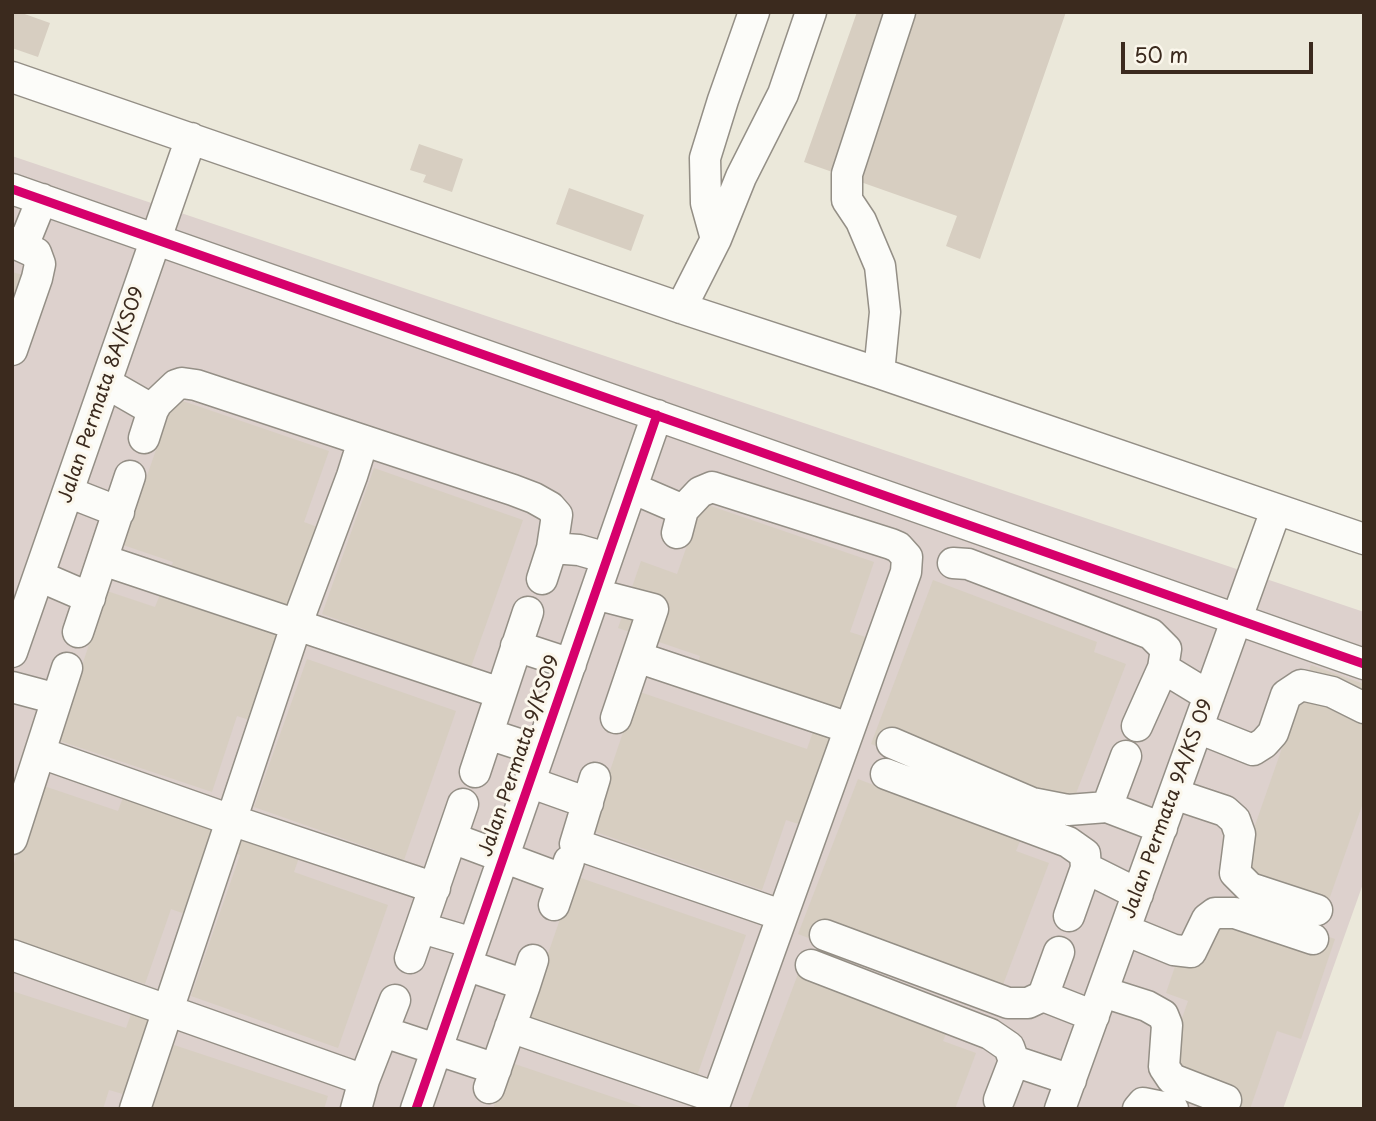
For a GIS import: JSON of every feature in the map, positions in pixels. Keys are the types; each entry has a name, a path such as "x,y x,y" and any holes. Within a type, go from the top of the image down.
{"street":[{"path":"716,239 706,203 705,158 754,12"},
{"path":"681,308 716,239 741,177 783,94 811,12"},
{"path":"878,373 885,312 880,266 861,221 847,200 847,174 900,12"},
{"path":"12,76 681,308 1364,539"},
{"name":"Jalan Permata 8A/KS09","path":"12,652 191,138"},
{"path":"12,189 1364,664"},
{"path":"12,350 40,264 36,253 18,244 42,199"},
{"path":"106,383 153,410"},
{"path":"144,438 157,403 170,389 182,383 196,385 513,490 542,503 557,515 552,548 542,579"},
{"name":"Jalan Permata 9/KS09","path":"415,1109 657,415"},
{"path":"135,1109 296,626 363,441"},
{"path":"78,632 130,477"},
{"path":"510,1027 715,1104 906,572 907,557 898,547 712,487 700,492 680,521 632,488"},
{"path":"68,492 119,512"},
{"name":"Jalan Permata 9A/KS 09","path":"1060,1109 1276,510"},
{"path":"552,548 579,550 607,558"},
{"path":"103,561 500,693"},
{"path":"953,563 968,564 1151,634 1166,649 1163,668 1137,726"},
{"path":"39,576 90,598"},
{"path":"595,594 657,598 617,718"},
{"path":"475,772 528,612"},
{"path":"516,646 570,664"},
{"path":"637,657 849,728"},
{"path":"12,839 19,793 41,753 67,668"},
{"path":"1163,668 1209,696"},
{"path":"1198,728 1253,750 1273,733 1286,695 1301,685 1332,692 1364,708"},
{"path":"12,687 57,699"},
{"path":"488,734 540,751"},
{"path":"892,744 1032,803 1068,810 1107,807 1162,828"},
{"path":"41,753 435,888"},
{"path":"1107,807 1126,756"},
{"path":"887,774 1068,842 1085,854 1086,868 1069,916"},
{"path":"452,838 504,856 558,892 592,790 529,782"},
{"path":"1125,930 1174,950 1191,952 1207,919 1215,913 1235,913 1315,925 1250,888 1234,873 1240,834 1235,820 1225,811 1174,794"},
{"path":"410,958 463,804"},
{"path":"575,844 781,915"},
{"path":"1086,868 1138,894"},
{"path":"384,1031 436,1049 492,1079 529,972 470,954 422,928"},
{"path":"825,935 1009,1003 1028,1003 1043,996 1098,1004 1147,1006 1163,1015 1167,1025 1164,1067 1172,1079 1226,1100"},
{"path":"1043,996 1059,952"},
{"path":"12,954 167,1009 360,1101 395,1000"},
{"path":"811,965 990,1034 1009,1047 1014,1062 999,1100"},
{"path":"1014,1062 1071,1080"},
{"path":"1138,1109 1143,1103 1172,1109"}],"shaded area":[{"path":"12,156 1364,612 1364,881 1283,1109 12,1109"}],"building":[{"path":"12,12 50,23 38,57 12,48"},
{"path":"857,12 1066,12 980,259 946,246 957,216 804,162"},
{"path":"419,144 463,159 452,192 423,182 426,175 410,170"},
{"path":"569,188 644,215 631,251 556,224"},
{"path":"12,272 23,275 12,304"},
{"path":"174,398 329,451 304,522 328,531 262,724 237,716 212,792 57,740 107,591 155,607 173,562 123,545"},
{"path":"374,468 523,520 471,667 322,614"},
{"path":"702,503 874,562 850,632 878,641 814,829 786,820 762,890 590,830 637,691 807,749 816,723 692,680 700,656 618,628 641,561 677,574"},
{"path":"933,580 1097,642 1094,652 1126,664 1070,809 1035,806 871,744"},
{"path":"307,659 456,711 404,860 254,807"},
{"path":"1311,665 1364,684 1364,800 1324,914 1238,874"},
{"path":"858,779 1020,841 1016,851 1049,863 998,998 961,996 798,934"},
{"path":"41,785 118,811 126,789 226,823 193,917 171,909 145,984 12,939 12,869"},
{"path":"230,820 303,846 294,872 388,905 338,1048 191,996 240,855 221,848"},
{"path":"575,876 746,935 697,1076 526,1017"},
{"path":"1223,901 1335,939 1301,1039 1277,1031 1250,1109 1241,1109 1186,1090 1163,1073 1188,1001 1166,993 1191,919"},
{"path":"798,974 947,1031 943,1041 976,1053 955,1109 747,1109"},
{"path":"12,991 126,1028 134,1006 160,1015 133,1097 109,1090 103,1109 12,1109"},
{"path":"174,1045 328,1096 324,1109 129,1109 133,1098 154,1104"},
{"path":"509,1062 645,1108 645,1109 493,1109"}],"cycle path":[{"path":"12,189 1364,664"},
{"path":"416,1109 657,415"}]}
